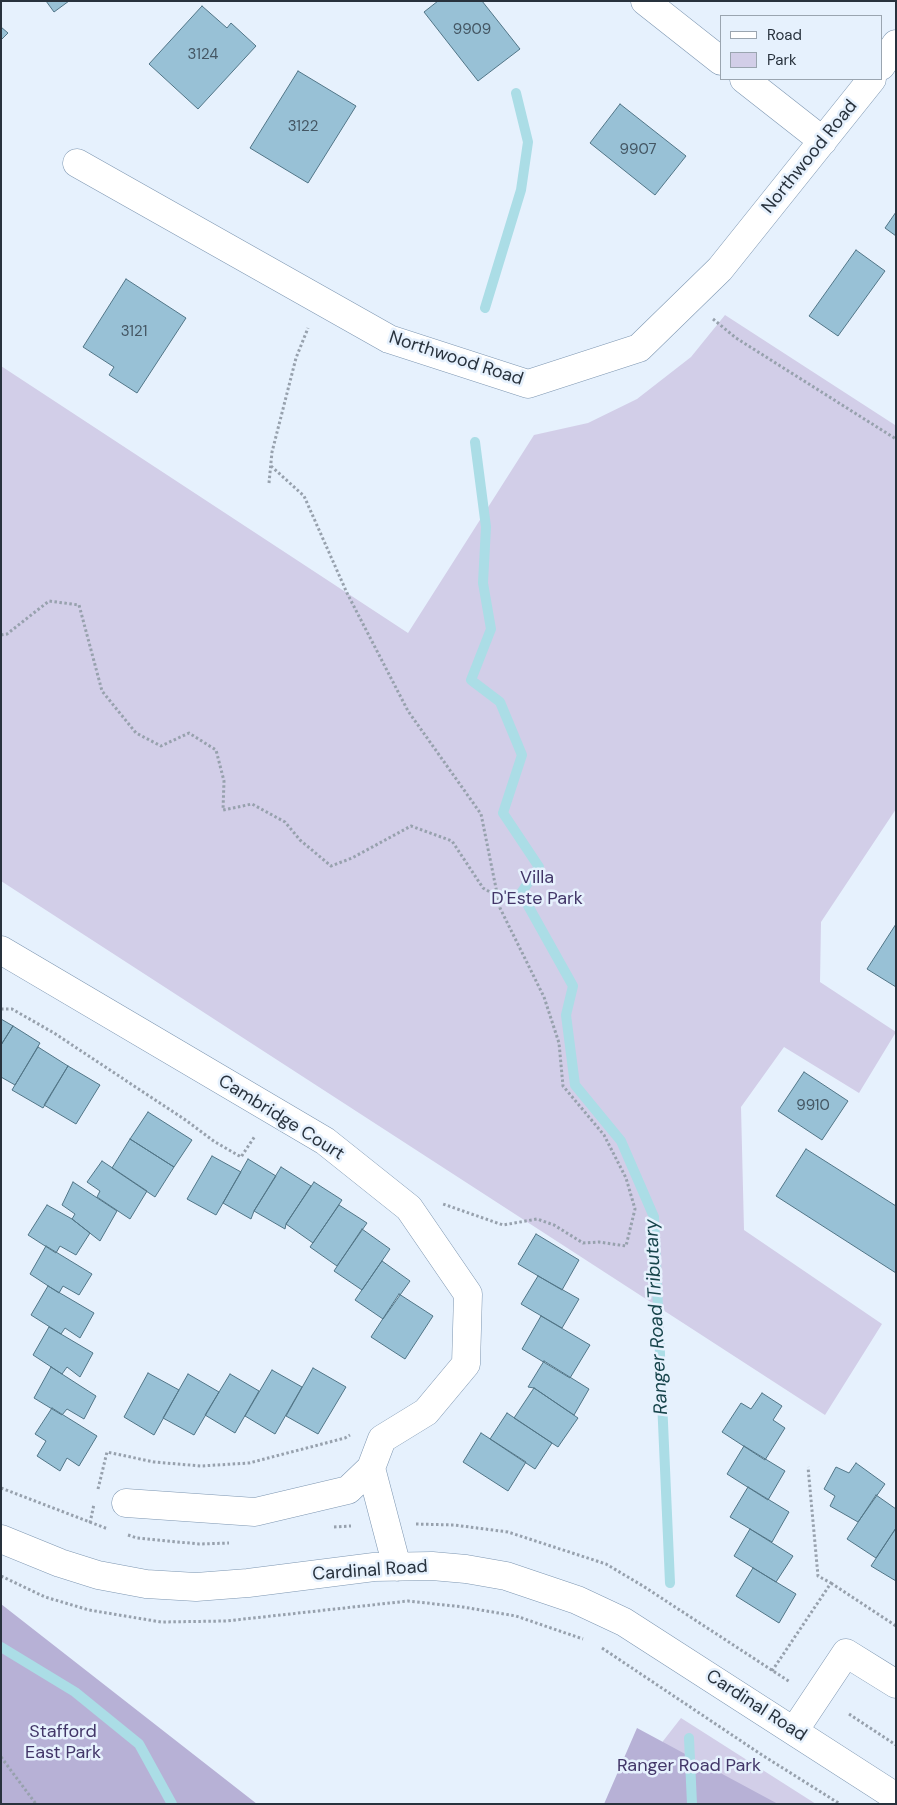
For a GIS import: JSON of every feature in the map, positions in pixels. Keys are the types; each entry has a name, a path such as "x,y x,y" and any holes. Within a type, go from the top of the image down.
{"street":[{"path":"645,1 720,60"},
{"path":"882,65 896,44"},
{"path":"745,80 823,141"},
{"name":"Northwood Road","path":"77,163 389,339 528,384 639,348 720,269 871,80"},
{"name":"Cambridge Court","path":"1,950 325,1142 410,1210 468,1294 466,1364 426,1412 382,1439 371,1468 348,1490 255,1512 126,1503"},
{"path":"371,1468 397,1567"},
{"name":"Cardinal Road","path":"1,1539 60,1563 88,1572 146,1584 196,1587 248,1583 374,1567 432,1566 466,1569 506,1576 577,1600 624,1622 896,1797"},
{"path":"794,1732 846,1653 896,1684"}],"path":[{"path":"689,299 736,338 896,439"},
{"path":"269,483 272,452 296,358 320,300"},
{"path":"271,466 304,496 347,593 408,711 481,814 500,908 544,997 559,1043 563,1086 604,1135 626,1178 635,1209 626,1246 583,1242 554,1225 537,1220 503,1225 438,1202 410,1210"},
{"path":"1,634 7,634 49,600 79,605 102,691 136,734 161,746 189,733 216,750 224,781 223,810 252,804 285,822 300,840 331,866 352,858 411,826 452,841 483,888 498,896"},
{"path":"1,1009 12,1009 54,1033 187,1121 215,1142 241,1157 260,1128"},
{"path":"90,1523 107,1452 154,1462 192,1465 249,1463 345,1438 353,1433"},
{"path":"808,1467 818,1576 896,1626"},
{"path":"1,1576 44,1596 89,1610 161,1622 226,1621 408,1601 463,1607 516,1616 587,1640"},
{"path":"772,1671 831,1583"},
{"path":"596,1643 762,1755 840,1804"},
{"path":"849,1714 896,1745"},
{"path":"1,1757 36,1804"}],"green space":[{"name":"Villa D'Este Park","path":"725,315 896,424 896,809 821,922 820,982 896,1032 859,1093 784,1047 741,1107 744,1230 882,1324 825,1415 1,881 1,366 408,633 534,435 588,423 637,399 691,357"},
{"name":"Stafford East Park","path":"1,1604 257,1804 1,1804"},
{"name":"Ranger Road Park","path":"681,1718 816,1804 614,1804"},
{"path":"637,1728 778,1804 604,1804"}],"building":[{"path":"46,1 69,1 54,12"},
{"path":"438,1 482,1 520,49 478,81 424,12"},
{"path":"202,6 227,28 231,23 256,46 198,109 149,64"},
{"path":"1,27 8,33 1,40"},
{"path":"298,71 356,106 308,183 250,148"},
{"path":"620,104 686,156 655,195 590,143"},
{"path":"896,212 896,236 885,228"},
{"path":"856,250 885,271 838,336 809,316"},
{"path":"126,279 186,318 137,393 109,375 114,367 83,347"},
{"path":"896,924 896,987 867,969"},
{"path":"1,1019 13,1026 1,1045"},
{"path":"13,1026 40,1043 15,1085 1,1077 1,1045"},
{"path":"38,1047 68,1066 43,1108 12,1090"},
{"path":"68,1066 100,1085 76,1124 44,1105"},
{"path":"804,1072 848,1101 822,1140 778,1111"},
{"path":"148,1112 192,1140 174,1167 130,1139"},
{"path":"130,1139 174,1167 155,1197 112,1168"},
{"path":"806,1149 896,1206 896,1273 776,1196"},
{"path":"212,1156 241,1172 216,1215 187,1199"},
{"path":"248,1159 276,1176 251,1219 223,1203"},
{"path":"102,1161 147,1191 130,1219 97,1197 100,1191 87,1182"},
{"path":"281,1167 311,1186 286,1224 285,1229 254,1211"},
{"path":"73,1182 117,1211 100,1241 72,1219 75,1214 62,1205"},
{"path":"314,1182 342,1200 313,1243 286,1224"},
{"path":"47,1205 72,1219 90,1233 76,1255 60,1246 56,1253 28,1235"},
{"path":"339,1205 367,1223 337,1266 310,1247"},
{"path":"362,1229 390,1249 362,1290 334,1271"},
{"path":"536,1234 579,1260 562,1290 518,1264"},
{"path":"46,1246 92,1274 79,1295 63,1286 59,1293 30,1274"},
{"path":"382,1261 410,1281 383,1319 355,1300"},
{"path":"538,1276 579,1299 562,1328 521,1304"},
{"path":"48,1286 94,1313 80,1338 65,1328 61,1334 31,1315"},
{"path":"399,1294 433,1316 405,1359 371,1337"},
{"path":"541,1316 590,1345 570,1378 522,1349"},
{"path":"49,1327 93,1353 80,1377 67,1367 62,1374 33,1355"},
{"path":"544,1361 589,1389 574,1415 534,1388 528,1387"},
{"path":"51,1367 96,1396 84,1419 67,1409 62,1415 34,1398"},
{"path":"313,1368 346,1387 318,1434 286,1416"},
{"path":"272,1370 302,1387 275,1434 245,1416"},
{"path":"148,1373 179,1390 154,1435 124,1417"},
{"path":"188,1374 219,1392 194,1435 163,1418"},
{"path":"230,1374 259,1391 235,1433 205,1415"},
{"path":"534,1388 578,1418 558,1447 514,1418"},
{"path":"762,1393 782,1406 773,1420 785,1428 765,1460 722,1432 741,1403 751,1409"},
{"path":"52,1408 97,1436 79,1466 67,1458 60,1471 37,1456 46,1441 35,1434"},
{"path":"507,1413 552,1443 535,1469 490,1439"},
{"path":"481,1433 526,1462 508,1491 463,1462"},
{"path":"744,1446 785,1471 768,1500 727,1474"},
{"path":"856,1463 885,1484 858,1522 830,1506 835,1496 824,1489 836,1467 849,1473"},
{"path":"748,1487 789,1512 772,1542 730,1517"},
{"path":"876,1495 896,1509 896,1528 876,1558 847,1539"},
{"path":"896,1528 896,1581 871,1566"},
{"path":"750,1529 793,1556 776,1582 734,1556"},
{"path":"753,1568 796,1594 779,1623 736,1596"}],"waterway":[{"name":"Ranger Road Tributary","path":"485,308 521,190 528,142 516,93"},
{"name":"Ranger Road Tributary","path":"475,442 486,527 483,583 491,629 471,680 500,702 522,755 503,813 539,867 521,893 573,986 566,1015 575,1085 621,1141 654,1217 670,1583"},
{"path":"1,1647 75,1692 139,1744 172,1804"},
{"name":"Ranger Road Tributary","path":"689,1738 692,1804"}]}
